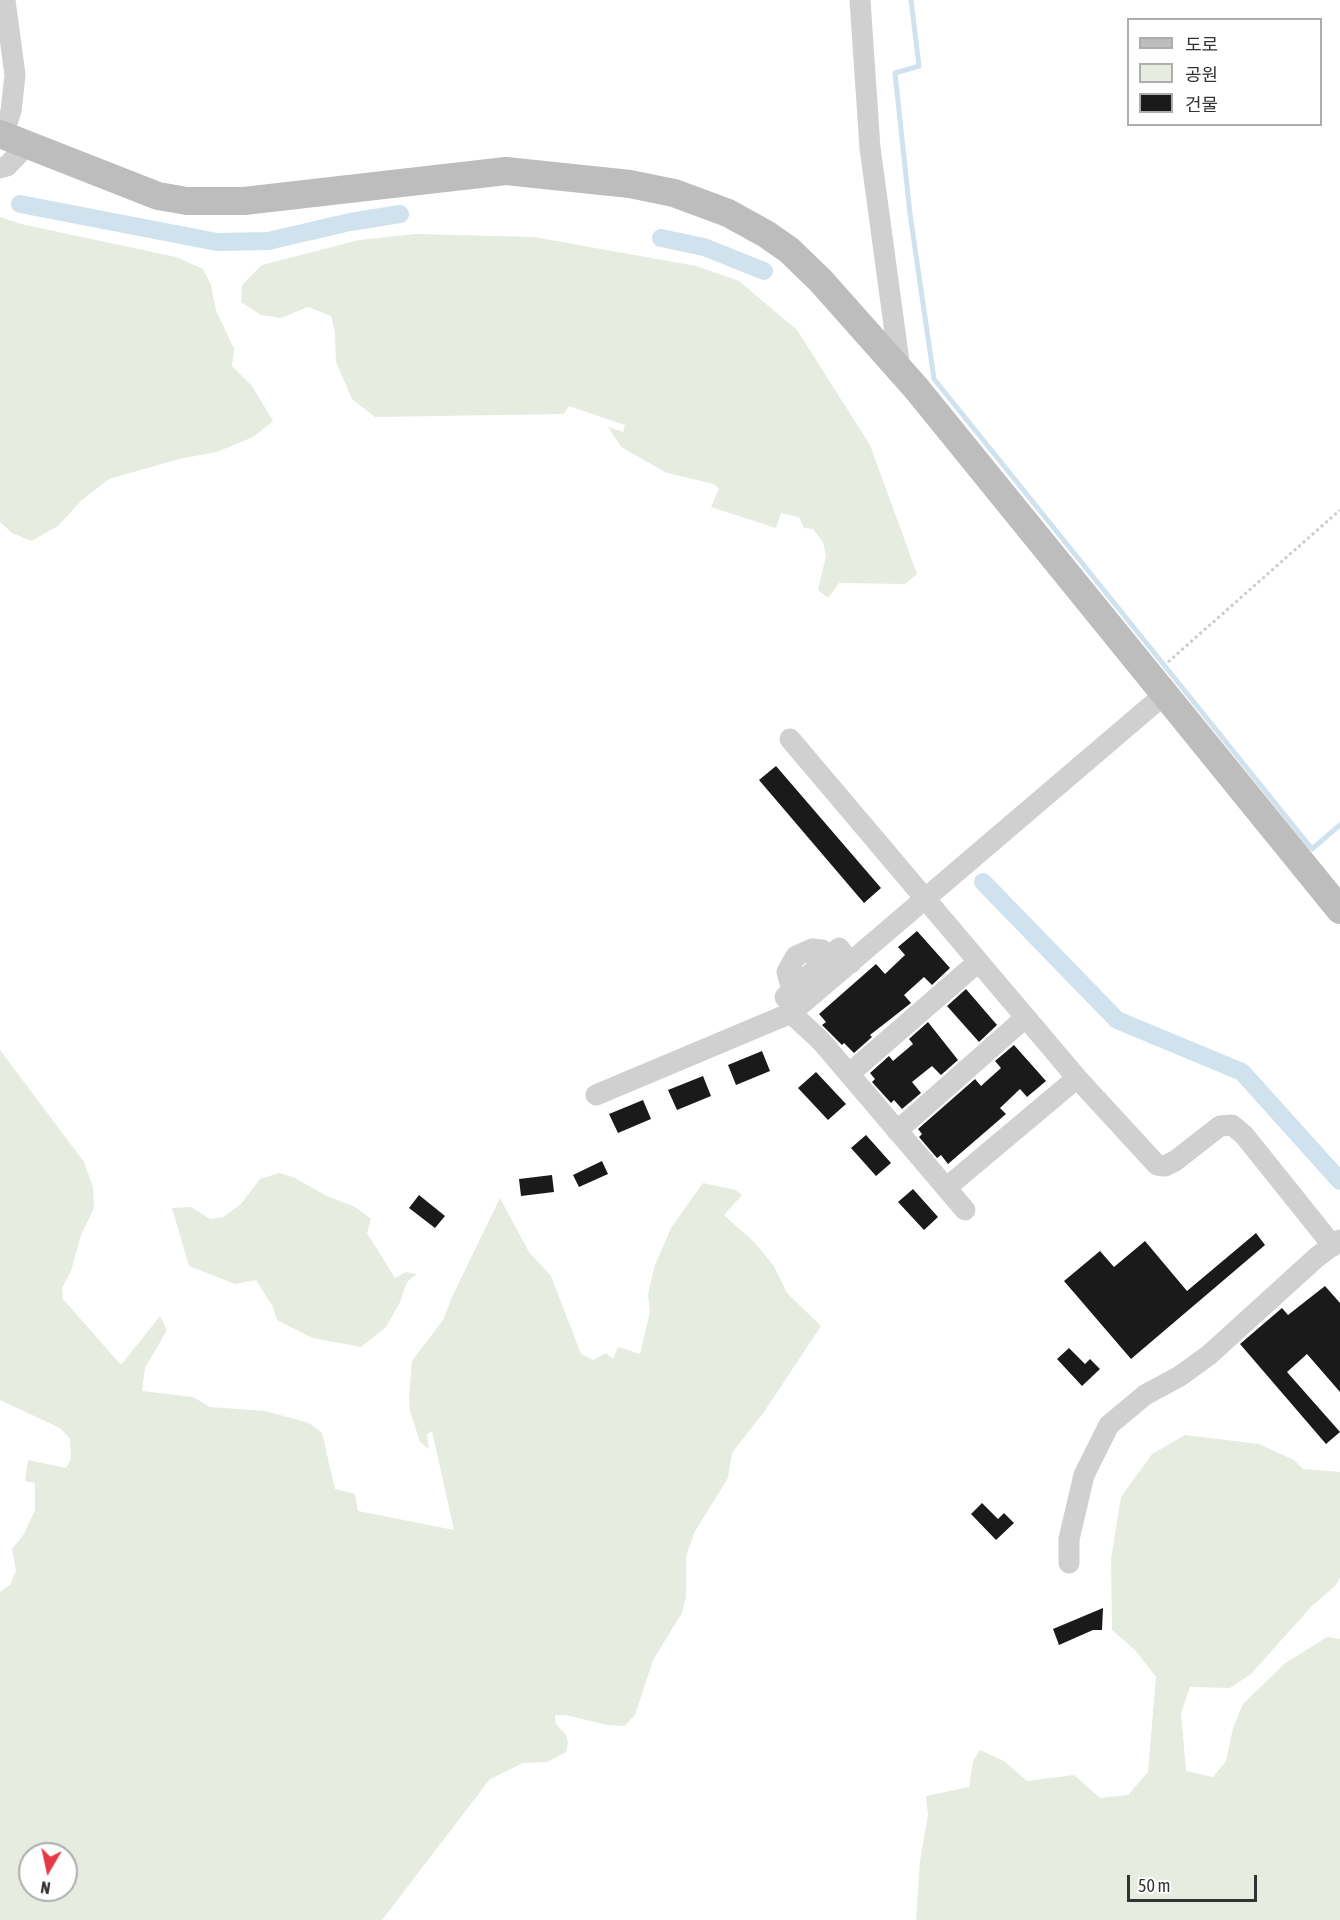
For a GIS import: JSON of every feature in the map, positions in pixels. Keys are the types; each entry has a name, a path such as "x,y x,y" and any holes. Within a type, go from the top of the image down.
{"street":[{"path":"0,168 7,166 15,75 5,0"},
{"path":"860,0 870,148 900,369"},
{"path":"10,138 159,196 187,201 244,201 506,171 630,184 674,193 728,213 766,234 789,250 849,309 900,369 1340,910"},
{"path":"596,1095 793,1004 841,959 924,900 1158,686"},
{"path":"790,739 1025,1018 1157,1165 1165,1166 1175,1161 1220,1126 1232,1125 1244,1135 1336,1243 1209,1355 1180,1376 1145,1395 1109,1425 1084,1475 1069,1539 1069,1563"},
{"path":"841,959 822,950 812,949 796,956 788,972 793,1004 821,1041 965,1210"},
{"path":"849,1074 978,962"},
{"path":"897,1131 1025,1018"},
{"path":"946,1188 1077,1078"}],"path":[{"path":"1158,686 1340,510"}],"green space":[{"path":"0,217 21,224 176,257 203,269 211,285 216,310 234,349 232,366 252,386 273,421 253,437 217,452 179,459 109,479 82,500 58,526 31,541 12,533 0,522"},
{"path":"416,234 534,237 696,266 739,281 797,330 870,445 917,574 905,584 839,583 828,598 818,590 826,556 823,542 813,529 804,528 799,517 781,513 776,528 711,507 719,489 714,484 667,473 621,447 608,427 623,432 625,425 569,406 564,414 375,417 352,399 336,362 335,332 331,316 308,307 281,318 261,315 241,302 242,285 262,265 359,240"},
{"path":"0,1050 84,1162 93,1187 94,1208 81,1235 71,1271 62,1288 63,1299 121,1365 160,1316 167,1330 145,1368 142,1391 193,1397 210,1407 265,1411 309,1423 322,1433 335,1489 355,1494 358,1511 454,1530 432,1431 427,1434 429,1449 420,1442 410,1411 412,1361 443,1320 500,1198 529,1252 551,1276 581,1354 593,1360 606,1353 613,1359 618,1347 640,1354 650,1312 648,1294 655,1265 671,1228 703,1183 736,1190 742,1195 724,1215 754,1242 774,1266 787,1293 821,1326 764,1412 732,1453 728,1478 694,1533 686,1557 686,1597 682,1613 653,1660 635,1715 624,1726 555,1715 556,1724 566,1735 568,1743 566,1752 547,1762 523,1763 490,1779 382,1920 0,1920 0,1592 10,1585 16,1571 12,1549 24,1534 35,1510 35,1483 25,1481 28,1460 66,1468 71,1459 70,1439 60,1428 0,1400"},
{"path":"279,1173 293,1177 327,1196 355,1207 371,1219 367,1233 395,1278 406,1272 417,1274 407,1282 400,1302 386,1327 361,1347 313,1338 277,1320 273,1307 256,1280 235,1284 189,1266 172,1208 191,1207 210,1219 223,1217 241,1204 260,1179"},
{"path":"1185,1435 1259,1444 1294,1460 1303,1469 1340,1472 1340,1577 1336,1585 1311,1607 1251,1674 1230,1688 1190,1687 1181,1713 1186,1771 1213,1777 1226,1761 1233,1728 1243,1704 1284,1664 1327,1637 1340,1639 1340,1920 916,1920 920,1861 928,1815 926,1796 969,1787 973,1761 980,1750 1004,1761 1027,1781 1074,1775 1100,1798 1128,1795 1148,1772 1156,1677 1135,1650 1112,1630 1111,1559 1121,1497 1152,1454"}],"building":[{"path":"776,766 881,888 864,903 759,780"},
{"path":"917,931 950,968 932,985 924,977 904,995 911,1003 870,1035 872,1037 854,1053 844,1043 842,1045 822,1025 826,1022 819,1014 876,964 885,974 905,955 898,947"},
{"path":"966,989 997,1025 979,1042 947,1006"},
{"path":"928,1022 958,1060 941,1075 932,1066 912,1082 921,1093 902,1109 894,1100 891,1103 872,1082 875,1079 870,1073 889,1056 893,1061 913,1044 909,1039"},
{"path":"1014,1045 1046,1081 1027,1097 1020,1089 1000,1108 1006,1114 948,1164 941,1155 937,1158 919,1137 922,1134 918,1129 975,1079 981,1086 1001,1068 995,1061"},
{"path":"762,1051 770,1071 736,1085 728,1065"},
{"path":"816,1072 846,1104 828,1120 798,1088"},
{"path":"703,1076 711,1096 677,1110 668,1090"},
{"path":"643,1100 651,1119 618,1133 609,1114"},
{"path":"866,1135 891,1163 876,1176 851,1148"},
{"path":"602,1161 608,1174 579,1187 573,1175"},
{"path":"552,1175 554,1192 521,1196 519,1179"},
{"path":"913,1189 938,1217 924,1230 898,1202"},
{"path":"419,1195 445,1216 435,1228 409,1208"},
{"path":"1256,1233 1265,1245 1131,1359 1064,1281 1100,1251 1114,1267 1145,1241 1187,1291"},
{"path":"1325,1286 1340,1303 1340,1392 1307,1354 1287,1372 1340,1432 1326,1444 1240,1344 1282,1308 1288,1315"},
{"path":"1069,1348 1085,1364 1090,1359 1100,1369 1082,1386 1057,1359"},
{"path":"982,1503 998,1519 1004,1513 1014,1523 996,1540 971,1514"},
{"path":"1103,1608 1102,1630 1093,1630 1059,1645 1053,1629"}],"waterway":[{"path":"911,0 919,66 895,73 910,214 934,379 1312,849 1340,825"},
{"path":"20,204 217,242 268,241 350,222 400,214"},
{"path":"661,238 704,247 764,271"},
{"path":"983,882 1117,1020 1242,1072 1340,1181"}]}
